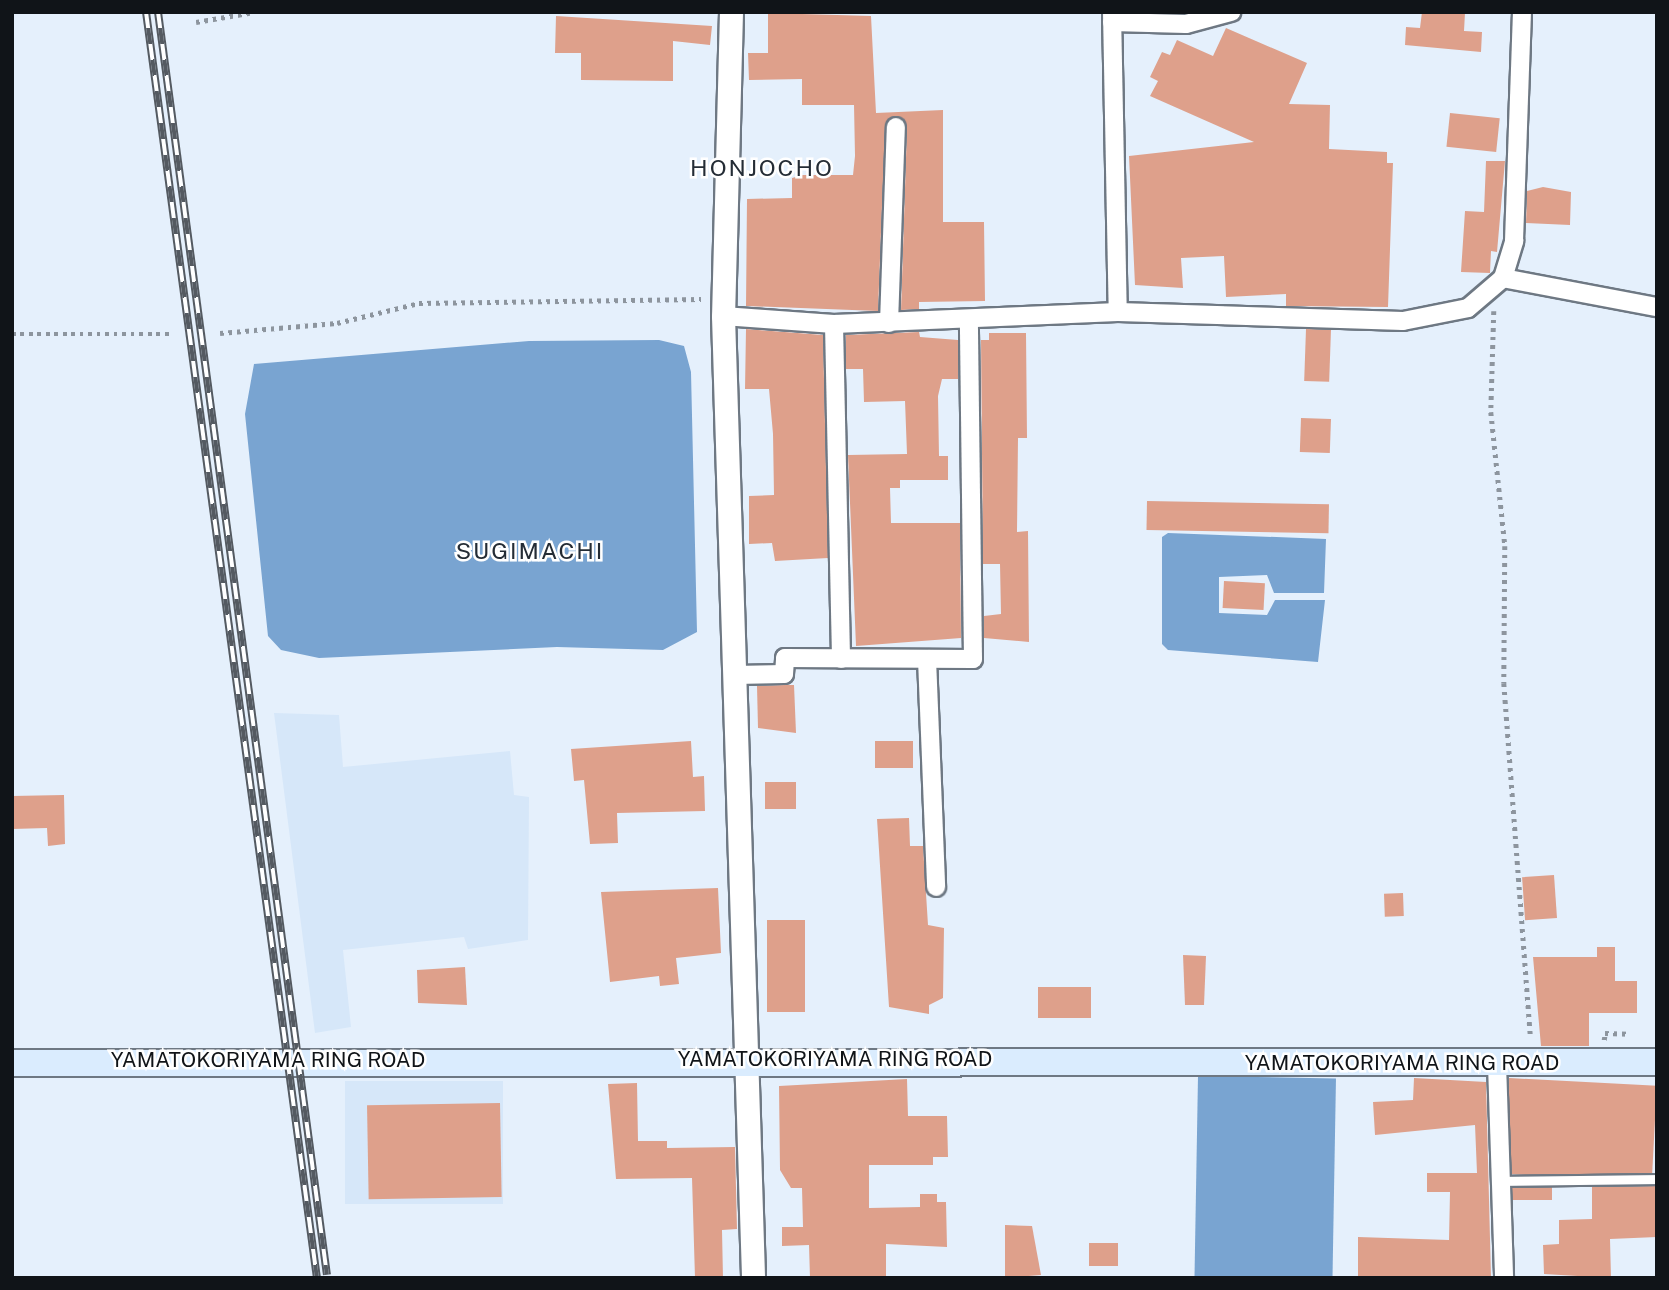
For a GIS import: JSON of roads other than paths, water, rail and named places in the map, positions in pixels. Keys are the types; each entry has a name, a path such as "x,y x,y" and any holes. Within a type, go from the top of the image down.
{"main road":[{"name":"YAMATOKORIYAMA RING ROAD","path":"12,1063 746,1058 1497,1064 1657,1062"}],"street":[{"path":"731,12 723,307 752,1278"},
{"path":"1118,312 1112,17 1186,24 1231,12"},
{"path":"723,307 834,324 969,321 1118,312 1403,321 1468,307 1499,282 1514,241 1522,12"},
{"path":"889,323 896,127"},
{"path":"1499,282 1657,307"},
{"path":"734,675 784,674 785,658 973,659 969,321"},
{"path":"834,324 841,659"},
{"path":"927,659 936,887"},
{"path":"1497,1064 1504,1278"}],"lane":[{"path":"1500,1181 1657,1179"}],"water":[{"path":"659,340 684,346 691,372 697,632 663,650 557,647 319,658 281,650 268,636 245,414 254,364 529,341"},
{"path":"1168,533 1326,539 1324,593 1274,593 1267,575 1219,577 1219,613 1267,615 1275,600 1325,600 1318,662 1168,650 1162,644 1162,537"},
{"path":"1198,1076 1336,1078 1332,1278 1194,1278"}],"railway":[{"path":"146,12 317,1278"},
{"path":"158,12 327,1275"}],"district":[{"name":"HONJOCHO","path":"762,168"},
{"name":"SUGIMACHI","path":"530,551"}]}
